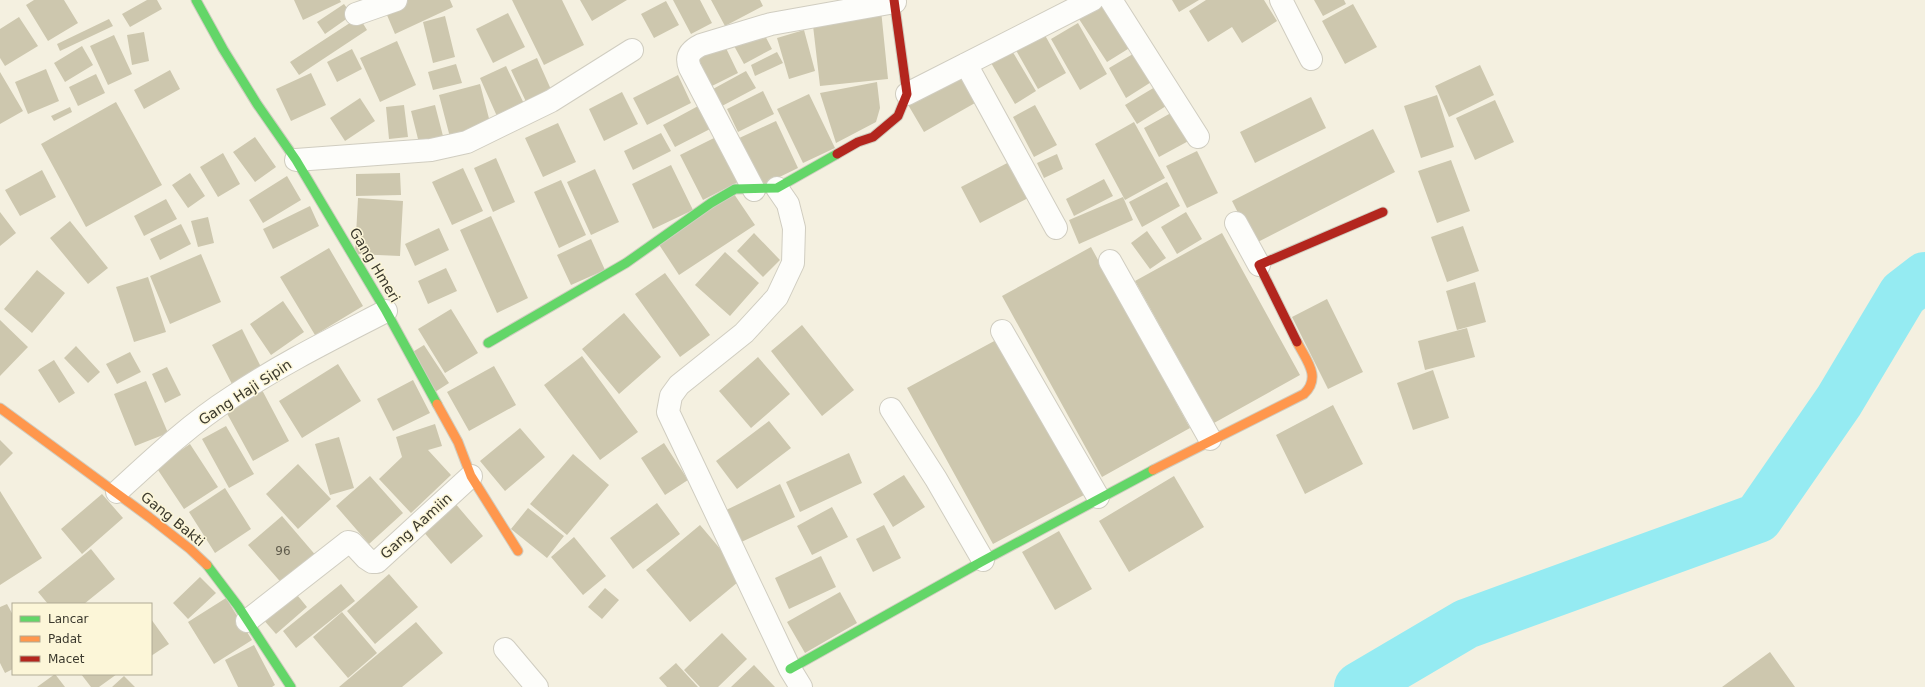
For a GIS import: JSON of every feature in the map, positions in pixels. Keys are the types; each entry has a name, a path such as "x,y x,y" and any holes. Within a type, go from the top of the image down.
{"street":[{"name":"Gang Hmeri","path":"196,0 223,49 296,160 386,311 458,442 471,476 518,551"},
{"path":"356,14 396,0"},
{"path":"907,94 1092,0"},
{"path":"1111,0 1198,137"},
{"path":"1281,0 1311,59"},
{"path":"488,343 626,263 711,203 735,189 754,190 777,188 858,142 873,137 898,116 907,94 894,1 771,24 700,45 691,51 688,60 690,68 754,190"},
{"path":"296,160 431,150 467,142 551,101 632,50"},
{"path":"966,64 1056,228"},
{"path":"777,188 788,204 794,228 793,263 777,298 744,333 679,385 671,396 668,412 796,678 982,560 1098,497 1210,439 1304,394 1310,389 1314,382 1313,374 1259,265 1236,223"},
{"path":"1259,265 1383,212"},
{"path":"1110,261 1210,439"},
{"name":"Gang Haji Sipin","path":"117,492 173,440 230,398 272,371 386,311"},
{"path":"1002,331 1098,497"},
{"name":"Gang Bakti","path":"0,408 28,431 117,492 174,536 202,561 223,584 291,687"},
{"path":"891,409 936,479 982,560"},
{"name":"Gang Aamiin","path":"247,621 348,542 352,543 369,560 377,562 471,476"},
{"path":"505,649 537,687"}],"building":[{"path":"34,0 64,0 78,23 48,41 26,5"},
{"path":"147,0 157,0 162,9 130,27 122,14"},
{"path":"294,0 340,0 341,2 303,20"},
{"path":"401,0 450,0 453,7 395,34 384,8"},
{"path":"512,0 562,0 584,45 544,65"},
{"path":"580,0 627,0 592,21"},
{"path":"673,0 700,0 712,23 691,34"},
{"path":"711,0 760,0 763,6 725,26"},
{"path":"1102,0 1136,44 1107,62 1077,16"},
{"path":"1172,0 1199,0 1179,12"},
{"path":"1206,0 1264,0 1277,21 1242,43 1232,27 1208,42 1189,11"},
{"path":"1314,0 1344,0 1346,4 1323,16"},
{"path":"666,1 679,25 654,38 641,14"},
{"path":"344,4 352,15 325,34 317,22"},
{"path":"1353,4 1377,47 1345,64 1322,21"},
{"path":"881,10 888,79 820,86 812,17"},
{"path":"508,13 525,47 493,63 476,29"},
{"path":"445,16 455,57 433,63 423,22"},
{"path":"19,17 38,46 5,66 0,58 0,29"},
{"path":"359,17 367,30 299,75 290,62"},
{"path":"109,19 113,26 60,51 57,44"},
{"path":"1078,23 1107,74 1080,90 1051,39"},
{"path":"1041,28 1066,73 1038,89 1013,45"},
{"path":"762,30 772,49 744,64 733,44"},
{"path":"804,30 815,71 789,79 777,38"},
{"path":"144,32 149,61 132,65 127,35"},
{"path":"114,35 132,74 108,85 90,46"},
{"path":"397,41 416,85 380,102 360,58"},
{"path":"724,44 738,73 710,87 695,58"},
{"path":"1008,44 1036,91 1015,104 987,56"},
{"path":"82,46 93,65 65,82 54,63"},
{"path":"352,49 362,69 337,82 327,62"},
{"path":"1138,51 1156,79 1126,98 1109,68"},
{"path":"777,52 783,63 755,76 751,65"},
{"path":"537,58 553,94 528,106 511,70"},
{"path":"456,64 462,83 433,90 428,72"},
{"path":"1480,65 1494,95 1449,117 1435,86"},
{"path":"506,66 527,110 500,123 480,78"},
{"path":"46,69 59,101 28,114 15,82"},
{"path":"170,70 180,89 144,109 134,90"},
{"path":"966,70 982,99 924,132 907,103"},
{"path":"746,71 756,88 722,106 713,89"},
{"path":"0,72 23,111 0,124"},
{"path":"311,73 326,105 291,121 276,89"},
{"path":"96,74 105,93 78,106 69,87"},
{"path":"678,75 691,103 647,125 633,98"},
{"path":"877,82 880,108 876,122 836,143 820,93"},
{"path":"480,84 492,130 451,141 439,95"},
{"path":"1160,84 1171,103 1137,124 1125,105"},
{"path":"763,91 774,114 738,132 727,109"},
{"path":"622,92 638,124 604,141 589,109"},
{"path":"809,94 835,148 803,163 777,109"},
{"path":"1437,95 1454,147 1421,158 1404,106"},
{"path":"1311,97 1326,128 1255,163 1240,132"},
{"path":"360,98 375,121 345,141 330,118"},
{"path":"1495,100 1514,142 1475,160 1456,118"},
{"path":"116,102 162,185 86,227 41,144"},
{"path":"404,105 408,137 389,139 386,107"},
{"path":"435,105 443,136 419,143 411,111"},
{"path":"700,105 712,128 675,147 663,125"},
{"path":"1035,105 1057,145 1034,157 1013,117"},
{"path":"70,107 72,112 54,121 51,116"},
{"path":"1178,109 1194,138 1159,157 1144,128"},
{"path":"776,121 798,168 757,188 735,140"},
{"path":"1134,122 1165,178 1125,200 1095,144"},
{"path":"558,123 576,162 543,177 525,138"},
{"path":"1373,129 1395,172 1254,244 1232,201"},
{"path":"661,133 671,151 633,170 624,151"},
{"path":"720,135 742,180 703,200 680,155"},
{"path":"255,137 276,167 255,182 233,152"},
{"path":"1197,151 1218,193 1187,208 1166,166"},
{"path":"223,153 240,184 218,197 200,167"},
{"path":"1057,154 1063,169 1044,178 1037,163"},
{"path":"496,158 515,202 493,212 474,168"},
{"path":"1015,159 1034,195 980,223 961,187"},
{"path":"1451,160 1470,211 1437,223 1418,171"},
{"path":"671,165 693,210 653,229 632,184"},
{"path":"463,168 483,211 452,225 432,182"},
{"path":"595,169 619,222 591,235 567,182"},
{"path":"42,170 56,197 20,216 5,190"},
{"path":"190,173 205,196 188,208 172,185"},
{"path":"400,173 401,195 356,196 356,174"},
{"path":"287,176 301,200 263,223 249,200"},
{"path":"1104,179 1113,196 1074,216 1066,199"},
{"path":"561,180 586,235 559,248 534,192"},
{"path":"1167,182 1180,206 1142,227 1129,202"},
{"path":"734,194 755,225 679,275 658,243"},
{"path":"1123,197 1133,220 1079,244 1069,220"},
{"path":"358,198 403,201 400,256 355,254"},
{"path":"166,199 177,219 144,236 134,216"},
{"path":"310,206 319,226 273,249 263,229"},
{"path":"0,212 16,233 0,246"},
{"path":"1186,212 1202,239 1177,254 1161,227"},
{"path":"491,216 528,298 497,313 460,230"},
{"path":"208,217 214,243 198,247 191,221"},
{"path":"70,221 108,268 88,284 50,238"},
{"path":"181,224 191,244 160,260 150,239"},
{"path":"1463,226 1479,271 1447,282 1431,237"},
{"path":"439,228 449,250 415,266 405,244"},
{"path":"1147,231 1166,258 1150,269 1131,243"},
{"path":"754,233 780,260 763,277 737,251"},
{"path":"1222,233 1300,375 1214,423 1135,281"},
{"path":"591,239 605,270 571,285 557,255"},
{"path":"1091,247 1190,428 1102,477 1002,296"},
{"path":"329,248 363,306 315,335 280,277"},
{"path":"725,252 759,283 730,316 695,285"},
{"path":"201,254 221,302 170,324 150,276"},
{"path":"446,268 457,291 428,304 418,281"},
{"path":"37,270 65,293 32,333 4,309"},
{"path":"665,273 710,335 680,357 635,294"},
{"path":"148,277 166,332 134,342 116,287"},
{"path":"1475,282 1486,322 1457,330 1446,291"},
{"path":"1327,299 1363,372 1328,389 1292,317"},
{"path":"283,301 304,332 271,355 250,324"},
{"path":"451,309 478,353 445,373 418,329"},
{"path":"624,313 661,357 619,394 582,349"},
{"path":"0,320 28,347 0,376"},
{"path":"802,325 854,390 822,416 771,351"},
{"path":"1467,328 1475,357 1425,370 1418,341"},
{"path":"242,329 264,373 234,388 212,345"},
{"path":"998,339 1084,495 993,544 907,388"},
{"path":"424,345 449,383 435,392 411,353"},
{"path":"76,346 100,372 88,383 64,358"},
{"path":"130,352 141,372 117,384 106,364"},
{"path":"582,356 638,432 600,460 544,385"},
{"path":"758,357 790,394 751,428 719,391"},
{"path":"54,360 75,393 59,403 38,370"},
{"path":"338,364 361,401 302,438 279,401"},
{"path":"494,366 516,405 469,431 447,392"},
{"path":"167,367 181,395 165,403 152,374"},
{"path":"1433,370 1449,418 1413,430 1397,383"},
{"path":"413,380 430,413 393,431 377,399"},
{"path":"146,381 168,433 135,446 114,394"},
{"path":"261,388 289,441 253,461 224,408"},
{"path":"1333,405 1363,464 1305,494 1276,435"},
{"path":"769,421 791,448 737,489 716,461"},
{"path":"435,424 442,446 428,450 451,475 411,513 379,479 402,457 396,437"},
{"path":"226,426 254,474 229,488 202,439"},
{"path":"520,428 545,457 505,491 480,461"},
{"path":"339,437 354,488 330,495 315,444"},
{"path":"0,440 13,453 0,466"},
{"path":"664,443 688,480 665,495 641,458"},
{"path":"190,444 218,487 184,509 156,467"},
{"path":"849,453 862,483 800,512 786,482"},
{"path":"573,454 609,485 567,535 530,504"},
{"path":"298,464 331,499 298,529 266,494"},
{"path":"904,475 925,507 893,527 873,494"},
{"path":"370,476 403,513 369,544 336,506"},
{"path":"1174,476 1204,527 1129,572 1099,521"},
{"path":"780,484 795,517 737,544 722,512"},
{"path":"225,488 251,529 215,553 189,512"},
{"path":"0,491 42,558 0,585"},
{"path":"102,494 123,518 82,554 61,529"},
{"path":"454,502 483,536 451,564 422,530"},
{"path":"657,503 680,534 633,569 610,538"},
{"path":"832,507 848,537 812,555 797,526"},
{"path":"528,508 564,536 547,558 511,529"},
{"path":"282,516 318,558 285,587 248,545"},
{"path":"700,525 744,577 690,622 646,570"},
{"path":"884,525 901,558 873,572 856,539"},
{"path":"1059,531 1092,589 1055,610 1022,552"},
{"path":"574,537 606,576 583,595 551,557"},
{"path":"91,549 115,579 85,603 47,603 38,592"},
{"path":"821,556 836,587 789,609 775,578"},
{"path":"389,574 418,607 375,644 347,611"},
{"path":"200,577 216,593 188,619 173,603"},
{"path":"341,584 355,601 296,648 283,631"},
{"path":"605,588 619,600 602,619 588,607"},
{"path":"293,590 307,607 276,634 262,618"},
{"path":"840,592 857,623 805,653 787,622"},
{"path":"226,598 252,640 214,664 188,622"},
{"path":"7,604 12,613 12,670 5,673 0,663 0,607"},
{"path":"342,612 377,653 348,678 313,637"},
{"path":"152,620 169,644 152,655"},
{"path":"416,622 443,653 402,687 339,687"},
{"path":"722,633 747,659 718,687 700,687 684,670"},
{"path":"254,645 275,685 272,687 238,687 225,660"},
{"path":"1770,652 1795,687 1722,687"},
{"path":"676,663 698,687 667,687 659,678"},
{"path":"754,665 775,687 731,687"},
{"path":"56,675 65,687 37,687"},
{"path":"82,675 116,675 99,687 91,687"},
{"path":"124,676 135,687 112,687"}],"waterway":[{"path":"1359,687 1466,624 1758,518 1839,401 1903,294 1925,277"}],"traffic: fast":[{"path":"196,0 223,49 257,104 296,160 386,311 437,404"},
{"path":"488,343 626,263 711,203 735,189 777,188 837,154"},
{"path":"790,669 981,562 1153,470"},
{"path":"207,565 238,606 291,687"}],"traffic: slow":[{"path":"1153,470 1304,394 1312,381 1312,375 1311,368 1297,342"},
{"path":"437,404 458,442 471,476 518,551"},
{"path":"0,408 149,517 190,549 207,565"}],"traffic: jam":[{"path":"837,154 858,142 873,137 898,116 907,94 894,0"},
{"path":"1297,342 1259,265 1383,212"}]}
